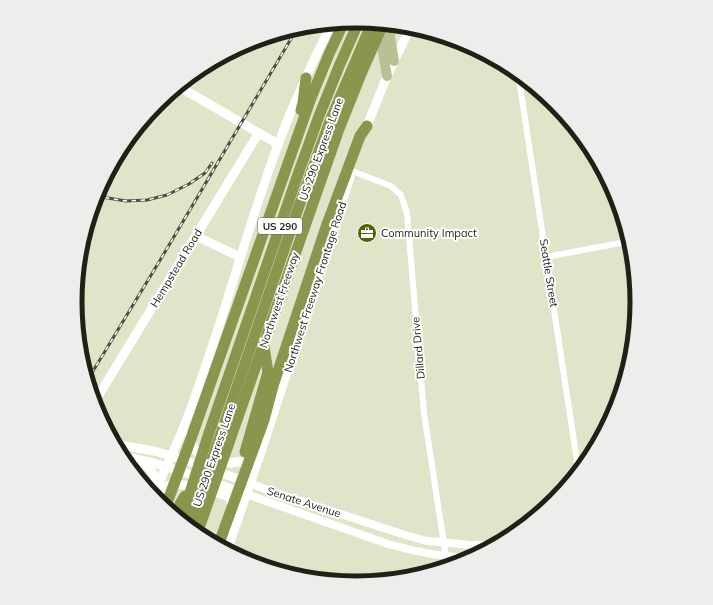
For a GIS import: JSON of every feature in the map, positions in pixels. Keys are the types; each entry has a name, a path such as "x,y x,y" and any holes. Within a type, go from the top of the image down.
{"highway":[{"name":"Northwest Freeway","path":"186,514 192,486 209,433 316,123 356,28"},
{"path":"167,502 221,355 311,98 341,29"},
{"name":"US 290 Express Lane","path":"186,514 225,438 297,214 330,121 369,29"},
{"name":"Northwest Freeway","path":"225,438 264,345 328,157 349,101 381,29"},
{"path":"221,355 224,334 261,219 303,103 306,78"},
{"path":"216,538 264,420 273,386 326,227 360,136 367,126"},
{"path":"219,540 222,525 268,372 264,345"}],"main road":[{"path":"379,29 387,76"},
{"path":"157,491 186,421 215,338 240,257 278,144 306,78 329,30"},
{"path":"389,30 394,61"},
{"name":"Northwest Freeway Frontage Road","path":"229,546 264,443 367,126 387,76 408,33"},
{"path":"184,89 258,134 278,144"},
{"name":"Hempstead Road","path":"99,395 258,134"},
{"path":"196,236 240,257"},
{"path":"186,421 190,438 198,453 230,463 244,461 264,443"},
{"name":"Senate Avenue","path":"122,445 172,456 250,483"},
{"name":"Senate Avenue","path":"130,458 167,467 246,494"},
{"path":"142,460 154,474 155,489"},
{"path":"158,492 163,487 175,484 184,484 228,496 233,505 236,524"}],"street":[{"name":"Seattle Street","path":"519,82 578,465"},
{"name":"Dillard Drive","path":"352,171 391,186 401,195 407,213 424,413 446,557"},
{"path":"546,257 624,242"},
{"name":"Senate Avenue","path":"250,483 270,491 427,541 485,545"},
{"name":"Senate Avenue","path":"246,494 388,544 446,557 458,557"}],"railway":[{"path":"91,374 293,35"},
{"path":"103,197 126,201 147,200 167,195 189,184 205,173 212,163"}],"place":[{"name":"Community Impact","path":"367,233"}]}
